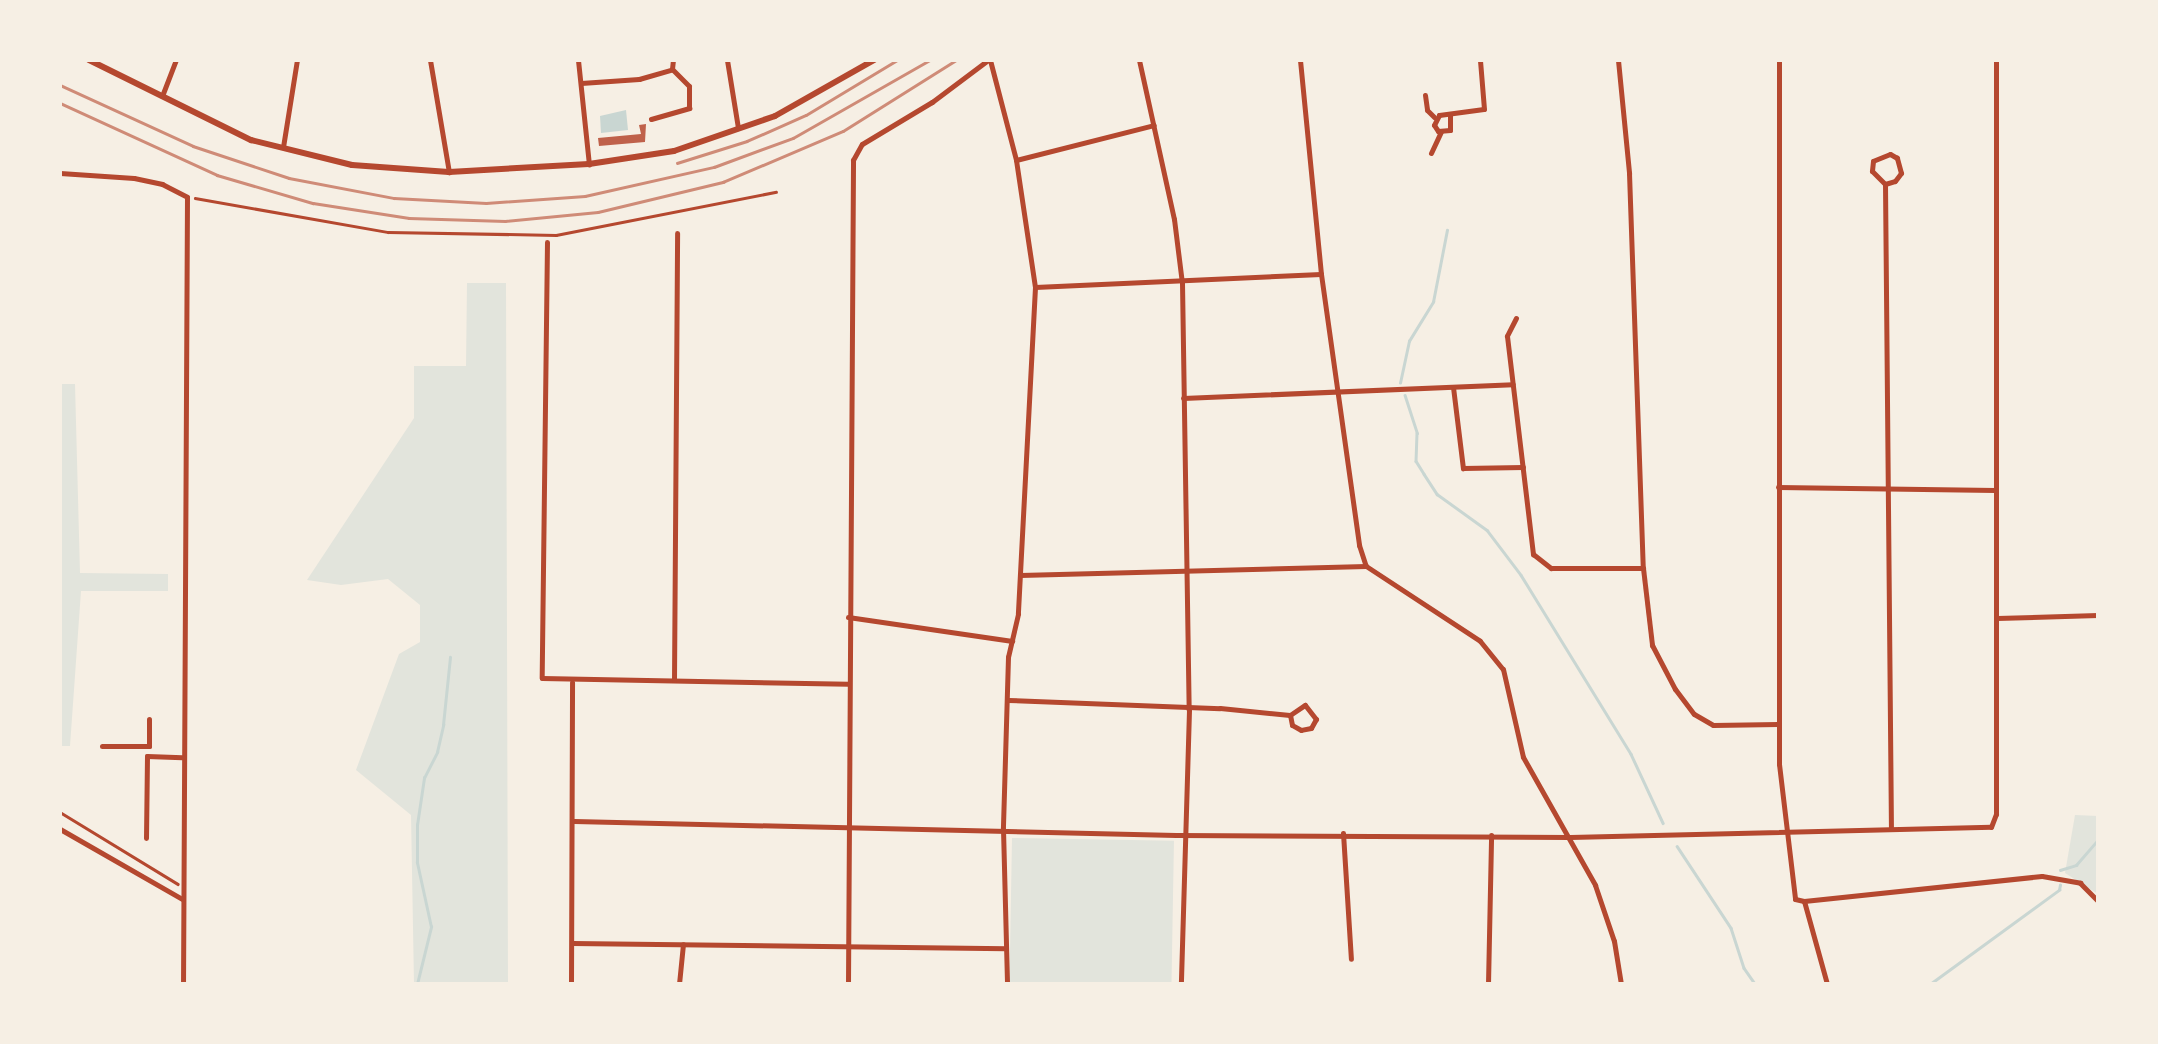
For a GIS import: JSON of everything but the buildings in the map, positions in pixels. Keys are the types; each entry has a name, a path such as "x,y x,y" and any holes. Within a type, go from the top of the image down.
{"main road":[{"path":"89,60 234,134 282,150 375,168 449,172 589,164 651,156 738,131 808,100 874,60"}],"street":[{"path":"162,98 176,60"},
{"path":"282,150 297,60"},
{"path":"430,60 449,172"},
{"path":"578,60 589,164"},
{"path":"672,69 673,60"},
{"path":"727,60 738,131"},
{"path":"848,984 851,181 855,153 862,144 932,102 989,60 1016,160 1035,287 1020,575 1008,700 1003,829 1007,984"},
{"path":"1139,60 1180,250 1182,283 1189,710 1181,984"},
{"path":"1300,60 1321,274 1358,545 1366,566"},
{"path":"1434,118 1484,109 1480,60"},
{"path":"1618,60 1629,173 1643,568 1652,646 1675,689 1694,714 1712,725 1778,724"},
{"path":"1779,60 1778,724 1784,829 1794,899 2042,876 2080,883 2098,902"},
{"path":"574,821 1186,835 1570,837 1991,827 1996,814 1995,490 2000,191 1996,60"},
{"path":"581,83 646,78 672,69"},
{"path":"651,119 690,108 689,86 672,69"},
{"path":"1426,94 1427,110 1441,132"},
{"path":"1441,132 1450,130 1450,115"},
{"path":"1016,160 1155,124"},
{"path":"1431,153 1441,132"},
{"path":"1885,184 1896,182 1901,173 1897,158 1890,154 1874,160 1872,171 1885,184 1892,828"},
{"path":"60,173 134,178 162,184 187,197 182,984"},
{"path":"674,680 677,232"},
{"path":"547,242 541,400 542,678 848,684"},
{"path":"1035,287 1321,274"},
{"path":"1516,318 1507,336 1533,554 1544,566 1643,568"},
{"path":"1182,398 1513,384"},
{"path":"1453,387 1462,468 1523,468"},
{"path":"1778,487 1995,490"},
{"path":"1020,575 1366,566 1460,627 1497,658 1512,691 1515,734 1523,757 1595,885 1614,941 1621,984"},
{"path":"1997,618 2098,615"},
{"path":"848,616 1012,641"},
{"path":"571,984 572,681"},
{"path":"1008,700 1189,710 1220,708 1290,715 1304,706 1313,710 1316,718 1311,728 1301,730 1292,725 1290,715"},
{"path":"146,838 150,719"},
{"path":"102,746 149,746"},
{"path":"148,756 182,757"},
{"path":"60,829 182,899"},
{"path":"1343,833 1352,959"},
{"path":"1488,984 1491,835"},
{"path":"1804,900 1828,984"},
{"path":"572,943 1006,948"},
{"path":"679,984 682,944"}],"path":[{"path":"187,197 388,232 556,236 776,192"},
{"path":"60,812 175,883"}],"shaded area":[{"path":"626,110 628,130 601,133 600,116"},
{"path":"467,283 506,283 508,984 414,984 411,815 356,770 399,654 420,642 420,605 388,579 341,585 307,580 414,418 414,366 466,366"},
{"path":"60,384 75,384 80,573 168,574 168,591 81,591 70,746 60,746"},
{"path":"2075,815 2098,816 2098,894 2065,873"},
{"path":"1012,838 1174,841 1171,984 1009,984"}],"waterway":[{"path":"1400,383 1409,341 1433,302 1447,230"},
{"path":"1405,395 1417,433 1416,461 1437,494 1487,530 1521,575 1631,754 1663,823"},
{"path":"417,984 431,927 417,863 417,825 424,778 437,752 443,725 450,657"},
{"path":"2060,870 2076,865 2098,840"},
{"path":"1677,846 1731,928 1744,968 1755,984"},
{"path":"1930,984 2059,890 2060,885"}],"railway":[{"path":"677,163 747,141 806,115 897,60"},
{"path":"60,85 193,146 289,178 394,198 486,203 585,196 714,167 793,138 930,60"},
{"path":"60,103 217,175 313,203 409,218 505,221 598,212 723,182 843,131 956,60"}]}
